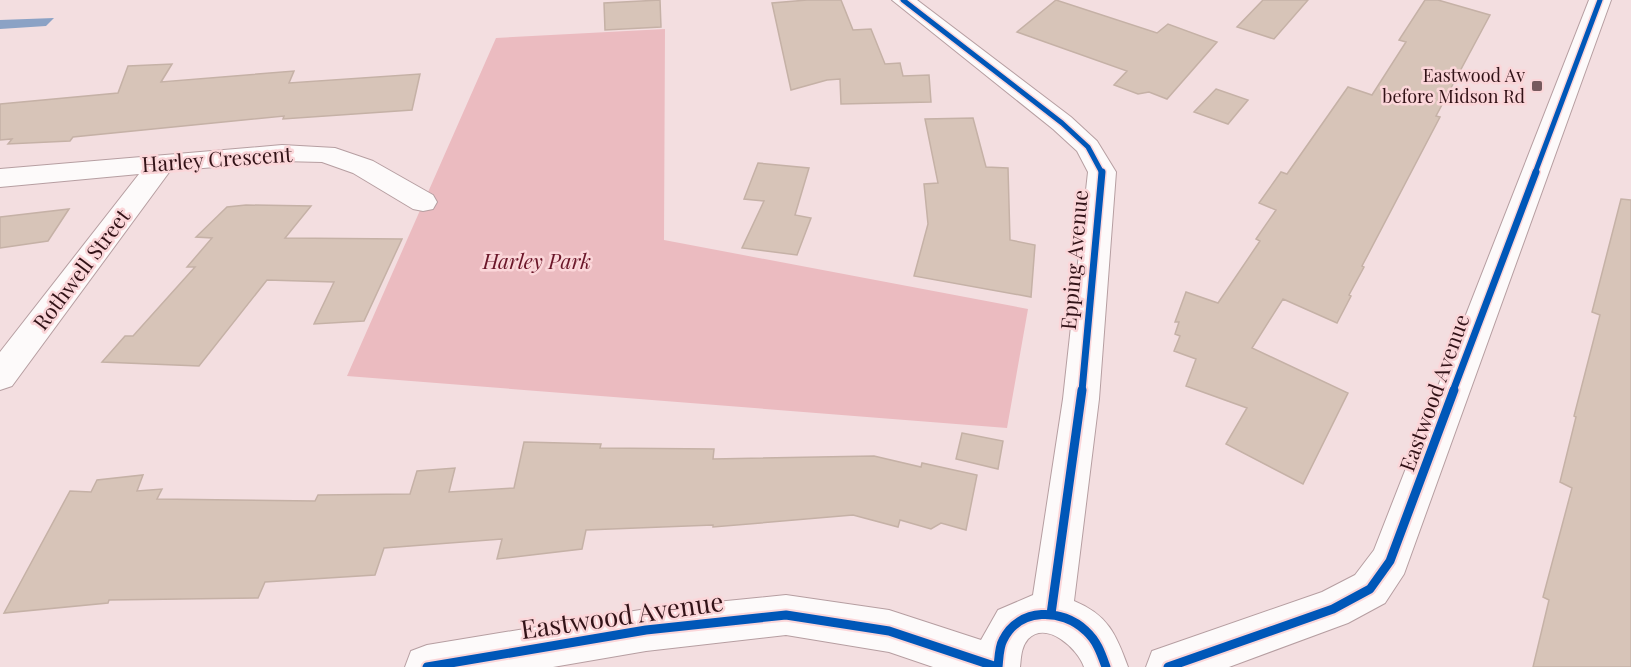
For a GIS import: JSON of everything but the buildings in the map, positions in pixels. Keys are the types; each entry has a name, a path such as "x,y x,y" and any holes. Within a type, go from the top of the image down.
{"street":[{"name":"Epping Avenue","path":"903,0 1062,123 1088,147 1101,172 1081,399 1051,614"},
{"name":"Eastwood Avenue","path":"1168,667 1333,609 1370,590 1390,561 1600,0"},
{"name":"Harley Crescent","path":"0,178 282,153 325,154 363,168 423,202"},
{"name":"Rothwell Street","path":"0,377 163,162"},
{"path":"997,667 1001,637 1010,626 1022,618 1035,614 1051,614 1069,619 1085,630 1098,645 1106,667"},
{"name":"Eastwood Avenue","path":"427,667 646,630 786,615 889,631 997,667"}],"green space":[{"name":"Harley Park","path":"665,29 664,240 1028,309 1007,428 347,376 496,38"}],"water":[{"path":"54,18 46,26 0,29 0,20"}],"cycle path":[{"path":"903,0 1062,123 1088,147 1102,172 1081,399 1051,614"},
{"path":"1168,667 1333,609 1370,589 1390,561 1600,0"},
{"path":"998,667 1002,641 1013,624 1029,615 1048,614 1068,619 1085,630 1099,646 1106,667"},
{"path":"427,667 646,630 786,615 889,631 997,667"}],"place":[{"name":"Eastwood Av before Midson Rd","path":"1537,86"}]}
